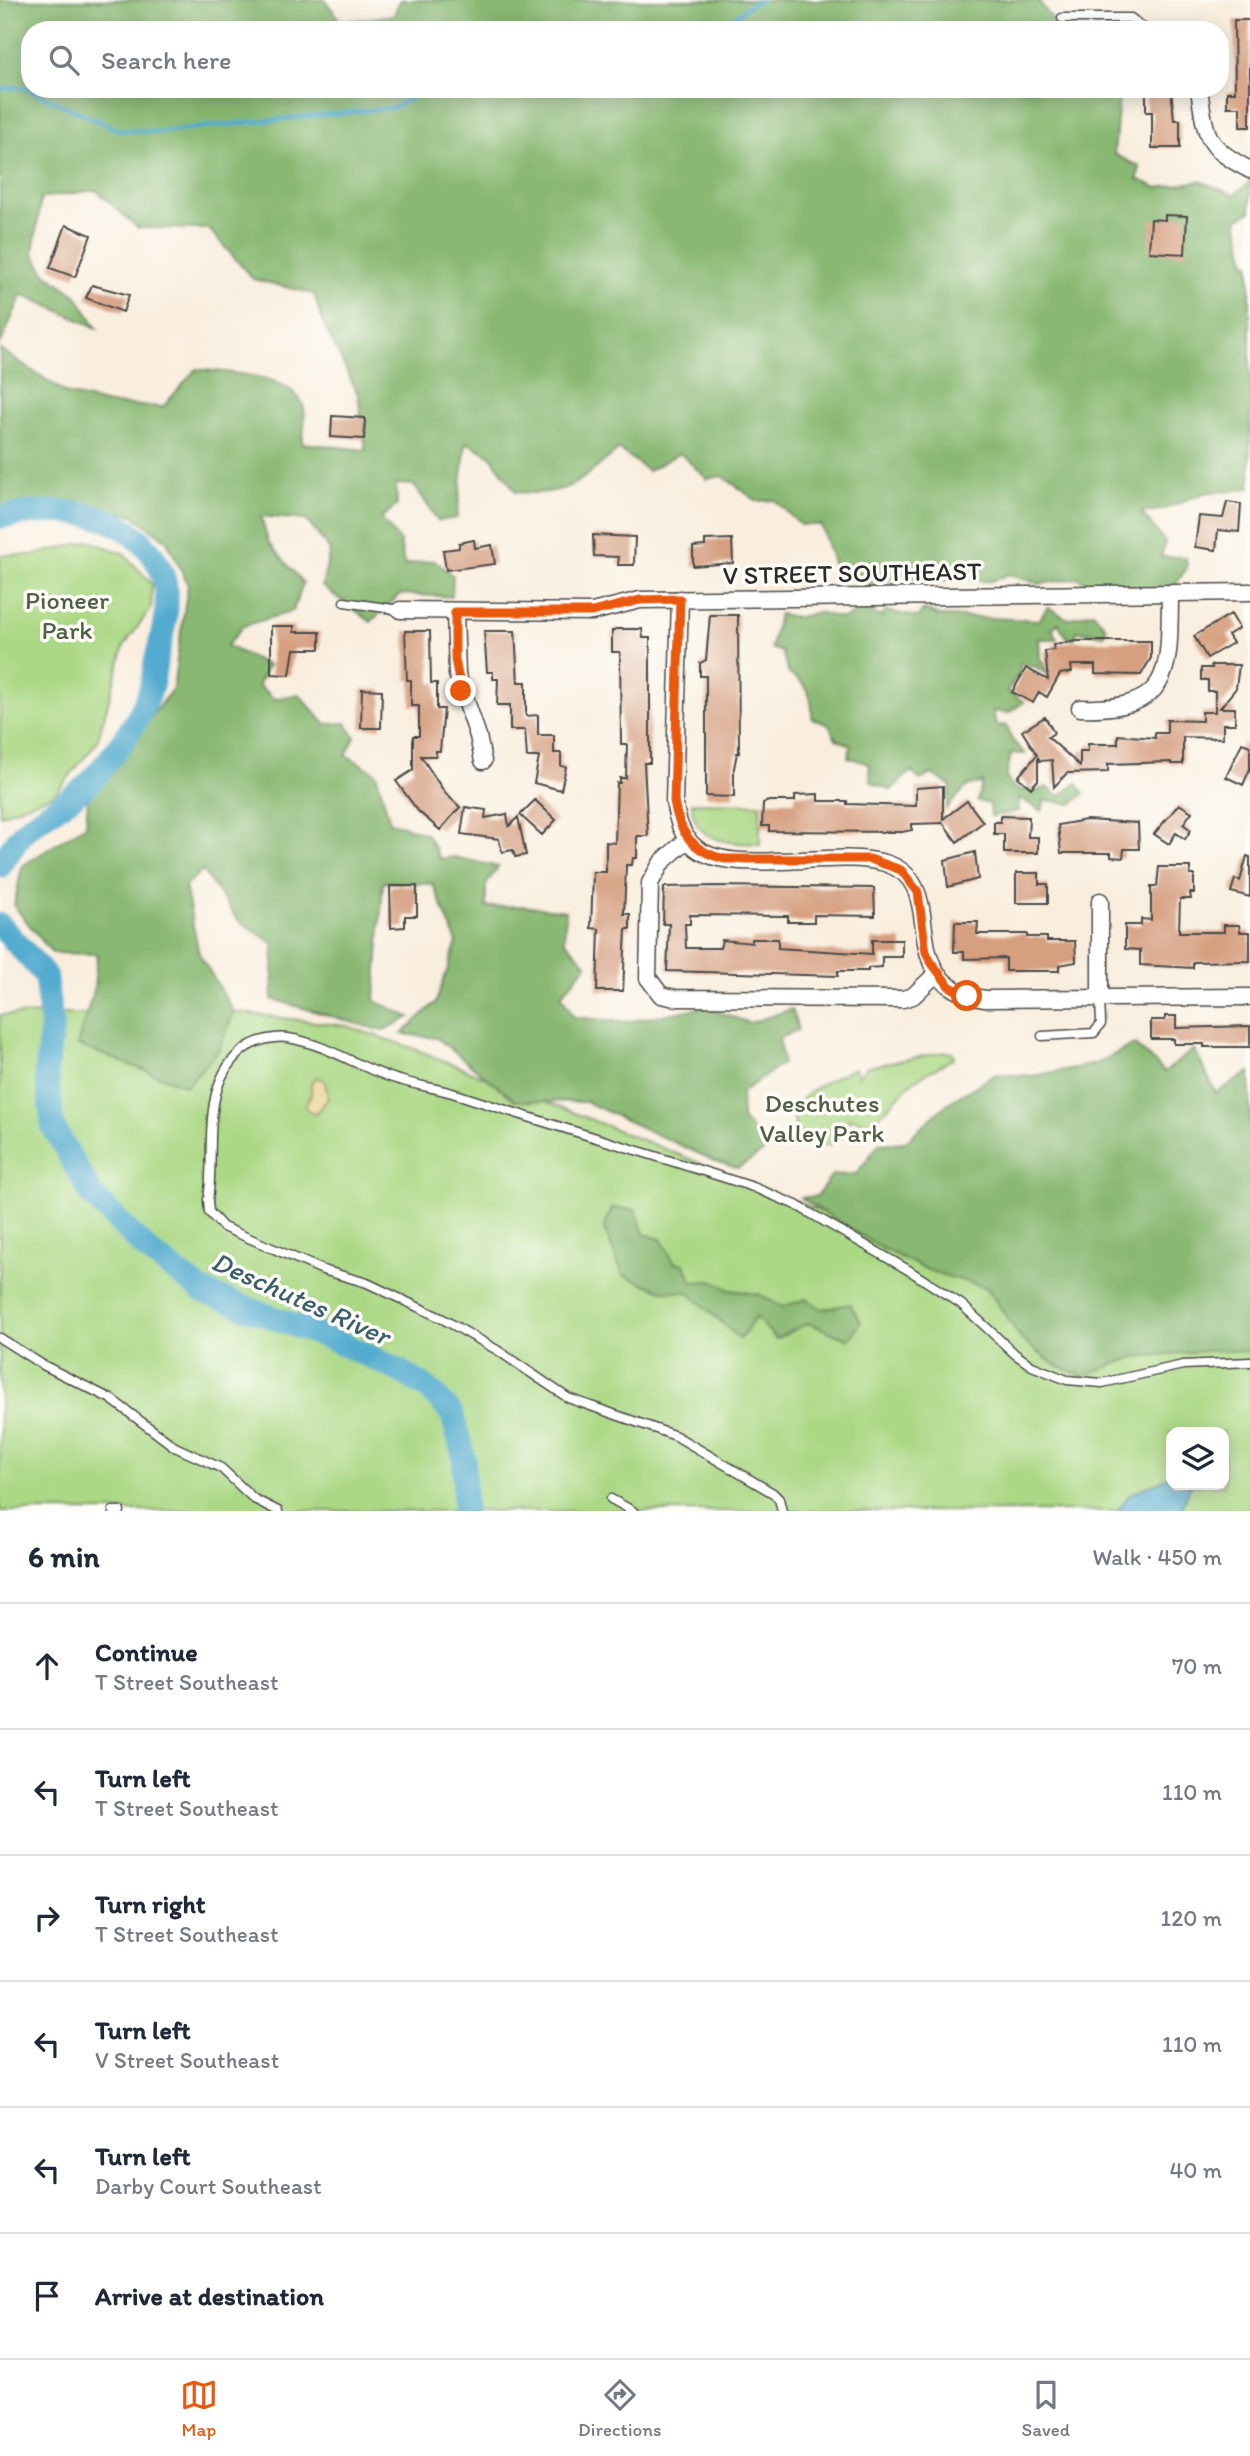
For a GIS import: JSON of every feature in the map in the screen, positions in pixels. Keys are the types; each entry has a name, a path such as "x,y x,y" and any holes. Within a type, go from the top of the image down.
{"street":[{"path":"1200,98 1206,136 1219,152 1250,170"},
{"name":"V STREET SOUTHEAST","path":"400,610 592,612 640,600 1250,592"},
{"path":"1080,708 1120,706 1147,695 1156,685 1169,661 1170,594"},
{"path":"680,599 674,801 681,830 704,852 725,859 870,859 901,870 918,892 926,952 937,973 958,991 985,999 1250,997"},
{"path":"455,612 457,674 478,736 483,761"},
{"path":"688,839 662,862 650,883 648,978 661,995 675,998 903,999 913,996 937,973"},
{"path":"1100,901 1100,997"}],"lane":[{"path":"1062,18 1131,18 1135,21"},
{"path":"344,602 400,610"},
{"path":"1042,1036 1094,1033 1101,1024 1100,997"},
{"path":"782,1511 779,1499 773,1493 676,1436 568,1398 497,1350 441,1318 367,1283 323,1270 223,1227 209,1212 212,1120 216,1091 238,1055 248,1046 285,1037 320,1045 387,1076 444,1090 753,1187 796,1205 910,1271 961,1304 1015,1354 1032,1366 1067,1380 1102,1383 1183,1365 1250,1362"},
{"path":"0,1338 41,1364 111,1399 175,1447 221,1468 254,1499 278,1511"},
{"path":"611,1499 632,1511"},
{"path":"113,1511 121,1511"}],"green space":[{"path":"0,0 325,0 340,21 21,21 21,98 1119,98 1114,154 1140,167 1137,179 1158,188 1200,181 1234,195 1250,182 1250,212 1237,219 1246,263 1250,263 1250,487 1205,493 1169,507 1141,512 1165,542 1161,557 1186,557 1187,568 1170,591 1100,590 1078,578 1039,584 1008,574 991,581 960,578 930,582 901,573 871,590 835,569 821,525 800,525 775,500 757,501 722,476 707,479 680,453 648,471 619,449 573,484 549,492 534,493 516,492 490,455 466,442 457,518 438,521 414,485 396,484 397,505 381,518 400,542 404,565 434,560 453,576 452,597 400,594 371,622 322,586 330,550 306,520 261,516 268,542 303,583 293,611 243,626 227,646 268,665 258,685 274,699 299,694 325,724 346,723 355,737 346,755 376,773 390,822 427,834 440,859 455,857 498,867 486,885 486,907 522,906 566,911 564,940 587,965 561,995 574,1017 626,1022 704,1007 750,1023 792,1009 798,1030 779,1038 783,1063 741,1093 742,1119 769,1148 738,1168 715,1161 586,1102 516,1101 437,1038 402,1034 436,1002 457,942 433,884 383,882 375,1001 410,1017 382,1031 272,999 274,944 238,920 202,870 185,886 199,954 234,1012 218,1051 186,1086 77,1045 94,989 97,954 52,953 14,906 22,866 86,825 88,798 173,688 188,584 167,541 133,515 73,504 0,509 0,349 68,394 109,404 163,407 196,369 258,377 288,388 298,397 305,413 302,443 366,450 358,394 323,323 314,294 253,279 209,229 138,228 96,190 41,198 33,253 46,274 76,295 97,328 22,294 0,345"},
{"path":"400,0 1038,0 1053,21 349,21 394,15"},
{"name":"Pioneer Park","path":"89,541 123,553 152,584 151,608 124,646 97,742 55,794 0,815 0,555 35,555"},
{"path":"1048,607 1068,619 1093,612 1106,627 1104,635 1078,631 1074,639 1067,638 1058,623 1052,629 1057,639 1039,639 1040,658 1049,676 1036,667 1020,664 1020,673 1007,691 1024,702 1008,713 993,711 996,725 1007,726 1012,740 1025,754 1011,753 1006,778 1015,789 1037,791 1047,787 1059,796 1077,783 1084,794 1072,804 1045,800 1042,811 1019,798 1019,811 991,816 990,804 977,801 983,782 966,787 946,809 951,786 932,774 920,780 911,771 891,790 871,782 869,764 848,757 851,745 836,739 829,725 812,718 812,704 808,692 801,682 789,674 782,652 771,648 779,614 798,618 817,612 843,619 863,610 882,617 886,611 917,617 924,610 939,616 1039,620"},
{"path":"692,803 760,804 760,844 725,841 706,833 698,826"},
{"path":"234,1012 347,1026 412,1048 992,1280 1250,1343 1250,1511 0,1511 0,1015"},
{"path":"1134,1044 1165,1072 1194,1049 1216,1093 1250,1072 1250,1352 1216,1350 1135,1357 1082,1376 1055,1365 1023,1341 987,1288 930,1271 881,1248 801,1198 817,1196 832,1175 856,1174 879,1144 905,1142 948,1103 996,1074 1033,1076 1096,1064"},
{"name":"Deschutes Valley Park","path":"945,1052 953,1053 954,1058 913,1081 877,1119 867,1123 849,1118 844,1133 835,1142 824,1145 812,1143 796,1128 794,1117 799,1104 810,1092 832,1078 855,1068 858,1077 866,1067"},
{"path":"612,1208 636,1210 644,1234 661,1239 674,1262 684,1264 693,1282 714,1281 730,1290 759,1294 782,1307 806,1299 822,1309 850,1304 861,1322 849,1340 808,1323 776,1339 756,1317 740,1339 688,1292 662,1291 623,1275 604,1228"}],"sand":[{"path":"317,1077 325,1081 328,1099 315,1114 309,1112 305,1106 311,1095 311,1083"}],"water":[{"path":"1166,1478 1166,1490 1189,1490 1181,1511 1117,1511 1130,1494"}],"building":[{"path":"1234,20 1250,20 1250,127 1240,127 1240,107 1227,107 1229,92 1235,92"},
{"path":"1146,98 1172,98 1174,120 1180,120 1180,148 1152,148 1152,112 1146,112"},
{"path":"1165,215 1187,216 1185,254 1149,252 1151,219 1165,220"},
{"path":"66,225 91,235 75,277 50,268"},
{"path":"92,285 129,295 123,312 86,298"},
{"path":"332,416 365,418 364,439 331,437"},
{"path":"1227,502 1241,504 1239,532 1218,530 1216,550 1195,547 1199,516 1223,518"},
{"path":"593,535 635,537 634,565 618,565 619,557 594,556"},
{"path":"732,539 733,563 693,566 693,547 705,546 705,540"},
{"path":"474,540 475,548 492,545 495,564 446,570 443,550 459,548 459,543"},
{"path":"1231,614 1239,628 1228,635 1233,643 1207,658 1194,636"},
{"path":"710,615 738,615 739,753 734,768 734,797 706,796 706,676 700,676 700,663 706,660"},
{"path":"271,626 294,626 294,632 320,632 320,649 294,649 290,675 271,674"},
{"path":"642,629 643,638 650,638 650,763 644,763 648,836 637,836 637,858 633,858 632,865 626,865 624,914 630,914 630,929 626,929 623,991 597,991 599,929 591,928 593,872 606,872 606,842 615,843 617,783 620,783 620,778 626,778 627,744 621,744 620,652 612,652 612,631"},
{"path":"405,631 430,631 431,683 437,683 437,709 444,709 440,751 436,751 436,756 421,756 445,793 460,807 440,830 418,811 396,781 413,770 413,736 419,736 419,706 411,706 411,680 407,680"},
{"path":"484,631 515,631 518,682 526,682 526,716 538,715 538,735 554,735 554,753 561,753 561,766 566,767 561,790 534,783 539,757 527,757 525,730 510,730 510,705 497,705 498,679 493,679 493,672 487,672"},
{"path":"1076,641 1151,641 1151,658 1141,675 1095,674 1095,665 1071,665 1072,672 1060,674 1047,697 1039,692 1033,703 1012,692 1026,668 1048,680 1045,651 1054,650 1053,645"},
{"path":"1211,665 1239,665 1236,688 1220,708 1235,708 1235,724 1223,724 1223,738 1183,737 1183,764 1108,764 1108,772 1067,773 1054,787 1052,760 1040,761 1038,757 1038,780 1031,788 1018,777 1037,755 1022,731 1045,717 1054,733 1048,737 1080,766 1080,751 1088,751 1088,744 1118,744 1118,735 1155,738 1155,733 1167,733 1167,720 1202,721 1202,712 1215,712 1215,691 1208,691 1208,680 1201,680 1201,668 1212,668"},
{"path":"362,689 382,690 381,728 361,728"},
{"path":"1242,743 1250,746 1250,769 1243,785 1226,777"},
{"path":"943,786 943,819 967,801 983,822 957,842 943,823 912,824 912,830 902,832 769,831 769,826 762,826 763,803 795,801 795,795 818,794 818,801 847,801 847,804 916,806 916,788"},
{"path":"535,800 556,820 542,835 520,815"},
{"path":"1179,804 1192,812 1183,824 1191,830 1185,839 1176,833 1169,844 1154,834"},
{"path":"465,807 486,810 485,818 507,814 509,826 518,817 526,855 515,857 513,850 502,852 499,839 461,834"},
{"path":"1000,816 1029,817 1028,837 1038,837 1038,853 1004,853 1004,834 994,834 994,822 1000,822"},
{"path":"1086,820 1138,823 1139,849 1124,849 1123,858 1111,857 1111,853 1061,853 1058,825"},
{"path":"975,852 978,879 948,887 945,860"},
{"path":"1247,856 1250,857 1250,897 1231,892 1235,879 1240,881"},
{"path":"1159,867 1190,867 1190,875 1194,875 1194,893 1190,893 1191,899 1180,899 1179,932 1224,932 1224,925 1239,925 1240,932 1250,932 1250,961 1193,962 1193,968 1140,965 1140,950 1125,949 1125,925 1141,925 1141,919 1151,920 1151,886 1157,886"},
{"path":"1016,873 1039,873 1039,884 1048,884 1048,903 1016,903"},
{"path":"390,886 417,886 417,916 405,916 405,927 391,928"},
{"path":"664,887 874,888 875,916 814,915 814,922 788,922 788,916 690,915 690,924 685,924 686,948 720,948 722,940 752,943 752,939 778,939 778,948 872,954 872,940 902,940 902,957 882,957 882,967 868,968 868,971 838,971 838,976 667,971 669,924 663,924"},
{"path":"955,922 978,922 977,934 1027,934 1027,937 1047,937 1047,941 1075,941 1076,962 1059,965 1059,971 1006,971 1006,958 964,959 964,952 954,952"},
{"path":"1165,1016 1176,1016 1176,1028 1250,1026 1250,1047 1204,1047 1204,1044 1174,1044 1174,1039 1151,1039 1151,1020 1165,1020"}],"waterway":[{"path":"731,21 749,5 761,0"},
{"path":"0,89 21,87"},
{"path":"47,98 119,130 154,132 392,108 413,98"},
{"name":"Deschutes River","path":"0,517 59,512 99,517 117,524 148,549 157,562 163,575 167,603 151,687 131,729 92,780 24,832 0,866"},
{"name":"Deschutes River","path":"0,925 45,975 52,1028 46,1070 53,1127 92,1195 147,1250 202,1291 336,1341 398,1370 429,1389 452,1414 464,1457 464,1511"}],"route":[{"path":"461,691 455,659 455,612 592,612 640,600 680,599 674,801 681,830 697,849 710,856 725,859 870,859 901,870 912,880 918,892 926,952 931,962 949,986 967,996"}]}
